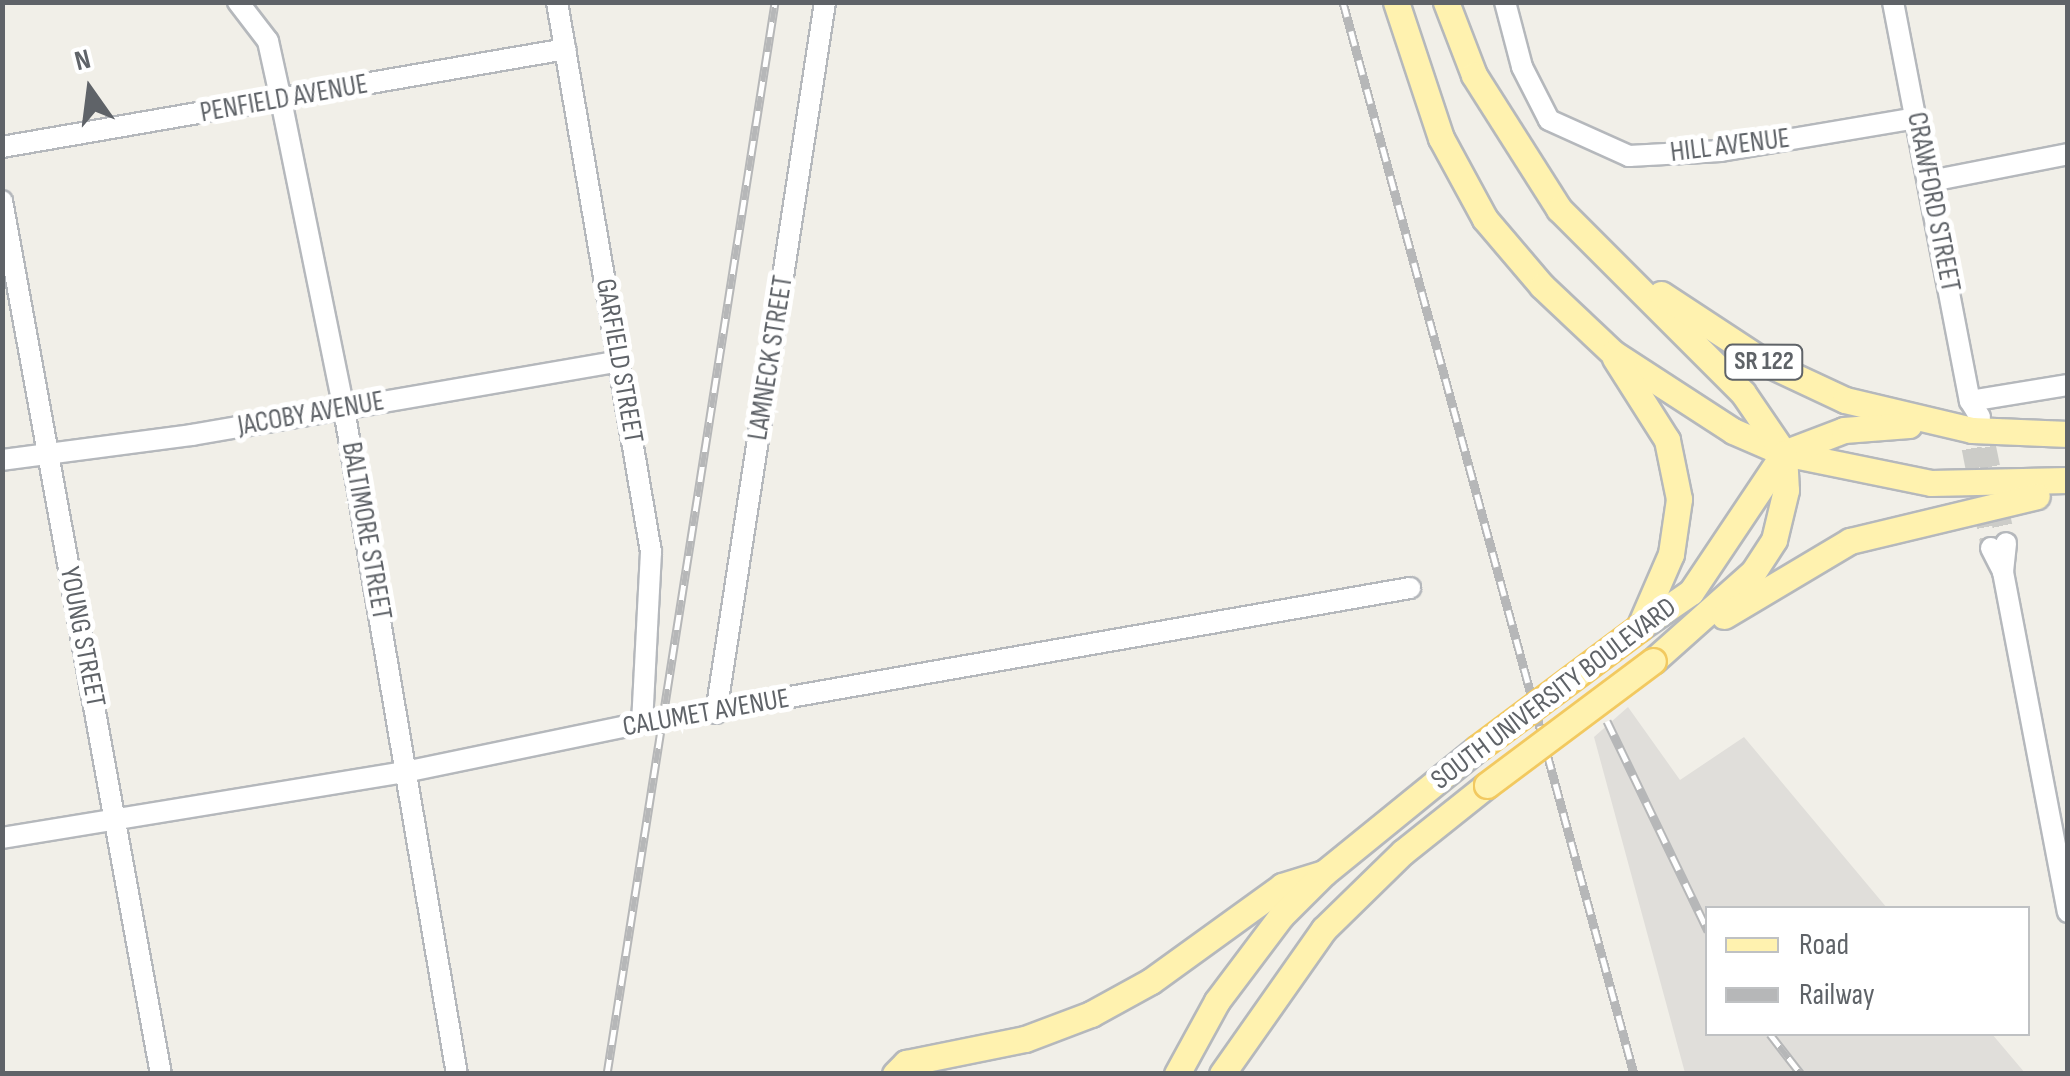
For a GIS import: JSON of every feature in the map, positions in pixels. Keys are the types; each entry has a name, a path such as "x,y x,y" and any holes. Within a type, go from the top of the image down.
{"main road":[{"name":"SR 122","path":"1396,2 1441,138 1485,219 1542,286 1613,353 1718,422 1784,453 1932,483 2066,480"},
{"name":"SR 122","path":"1446,2 1474,76 1513,142 1559,209 1618,270 1810,386 1926,422 2010,436 2068,434"},
{"path":"1618,270 1743,392 1784,453 1844,430 1926,422"},
{"path":"1613,353 1667,440 1679,498 1671,554 1639,628"},
{"name":"SOUTH UNIVERSITY BOULEVARD","path":"1222,1074 1324,929 1403,852 1487,784 1653,661 1704,620 1753,572 1774,540 1786,490 1784,453"},
{"name":"SOUTH UNIVERSITY BOULEVARD","path":"1177,1074 1218,1001 1282,916 1324,873 1478,748 1691,592 1784,453"},
{"path":"1704,620 1722,618 1850,541 1935,516 2040,496 2066,480"},
{"path":"894,1074 906,1063 1025,1039 1090,1014 1151,981 1282,886 1324,873"}],"street":[{"name":"BALTIMORE STREET","path":"238,2 268,40 281,100 344,409 457,1074"},
{"name":"GARFIELD STREET","path":"557,2 651,552 642,723"},
{"name":"LAMNECK STREET","path":"716,712 825,2"},
{"name":"HILL AVENUE","path":"1506,2 1522,67 1550,120 1629,156 1720,151 1917,118"},
{"name":"CRAWFORD STREET","path":"1893,2 1931,181 1972,412 2068,385"},
{"name":"PENFIELD AVENUE","path":"2,146 566,49"},
{"path":"1931,181 2068,154"},
{"name":"YOUNG STREET","path":"2,201 46,452 118,816 162,1074"},
{"name":"JACOBY AVENUE","path":"2,460 344,409 619,361"},
{"path":"1999,546 2068,912"},
{"name":"CALUMET AVENUE","path":"2,838 405,772 642,723 1410,588"}],"shaded area":[{"path":"1628,707 1680,780 1744,737 1885,906 1705,906 1705,1036 1994,1036 2025,1073 1685,1073 1594,737"}],"tunnel":[{"path":"1980,418 2006,543"},
{"path":"1966,419 1991,548"}],"railway":[{"path":"607,1074 775,2"},
{"path":"1343,2 1634,1074"},
{"path":"1607,721 1705,925"},
{"path":"1772,1036 1801,1074"}]}
